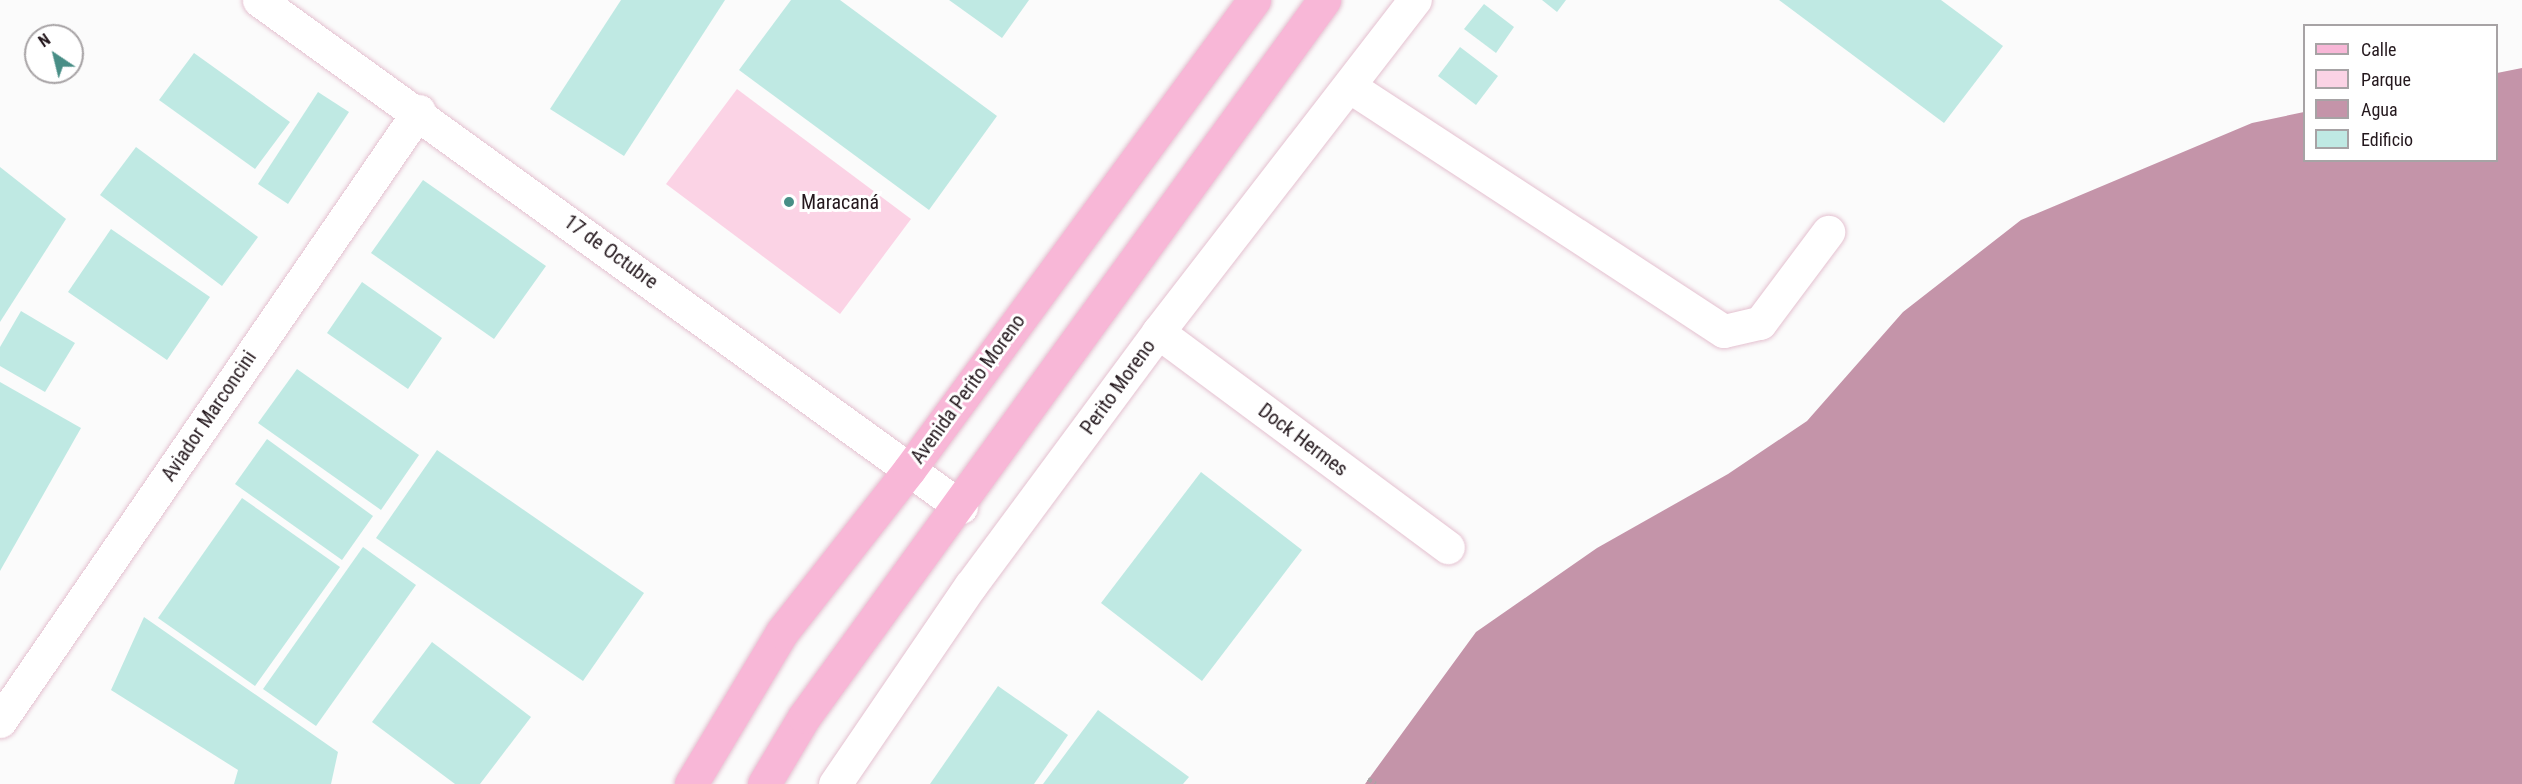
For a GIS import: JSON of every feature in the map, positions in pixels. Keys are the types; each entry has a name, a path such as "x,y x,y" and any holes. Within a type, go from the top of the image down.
{"main road":[{"name":"Avenida Perito Moreno","path":"691,784 782,632 909,470 1254,0"},
{"path":"764,784 804,717 961,507 1324,0"}],"street":[{"name":"17 de Octubre","path":"259,0 419,111 961,507"},
{"name":"Perito Moreno","path":"835,784 971,585 1158,332 1352,88 1415,0"},
{"path":"1352,88 1724,331 1760,323 1828,232"},
{"name":"Aviador Marconcini","path":"0,721 419,111"},
{"name":"Dock Hermes","path":"1158,332 1448,547"}],"path":[{"path":"1368,779 1376,784"}],"green space":[{"name":"Maracaná","path":"737,89 911,219 840,314 666,184"}],"water":[{"path":"2522,68 2522,784 1365,784 1476,632 1597,548 1728,474 1807,421 1903,312 2021,220 2252,123 2303,112 2303,162 2498,162 2498,73"}],"building":[{"path":"621,0 725,0 624,156 550,109"},
{"path":"791,0 840,0 997,116 929,210 739,70"},
{"path":"949,0 1029,0 1002,38"},
{"path":"1542,0 1566,0 1557,12"},
{"path":"1779,0 1941,0 2003,46 1944,123"},
{"path":"1484,4 1514,27 1496,53 1464,29"},
{"path":"1460,47 1498,76 1476,105 1438,76"},
{"path":"194,53 290,122 255,169 159,100"},
{"path":"318,92 349,112 288,204 258,184"},
{"path":"136,147 258,237 222,286 100,195"},
{"path":"0,167 66,219 0,322"},
{"path":"423,180 546,266 494,339 371,253"},
{"path":"111,229 210,297 167,360 68,292"},
{"path":"362,282 442,338 408,389 327,333"},
{"path":"21,311 75,343 45,392 0,366 0,347"},
{"path":"297,369 419,455 381,510 258,423"},
{"path":"0,382 81,428 0,571"},
{"path":"267,439 373,516 342,560 235,484"},
{"path":"437,450 644,593 583,681 376,538"},
{"path":"1201,472 1302,550 1202,681 1101,603"},
{"path":"242,498 340,567 255,686 158,618"},
{"path":"363,547 416,585 316,726 263,689"},
{"path":"144,617 338,752 331,784 234,784 238,770 111,690"},
{"path":"432,642 531,717 480,784 455,784 372,722"},
{"path":"998,686 1068,735 1034,784 930,784"},
{"path":"1098,710 1189,777 1183,784 1043,784"}],"place":[{"name":"Maracaná","path":"789,202"}]}
